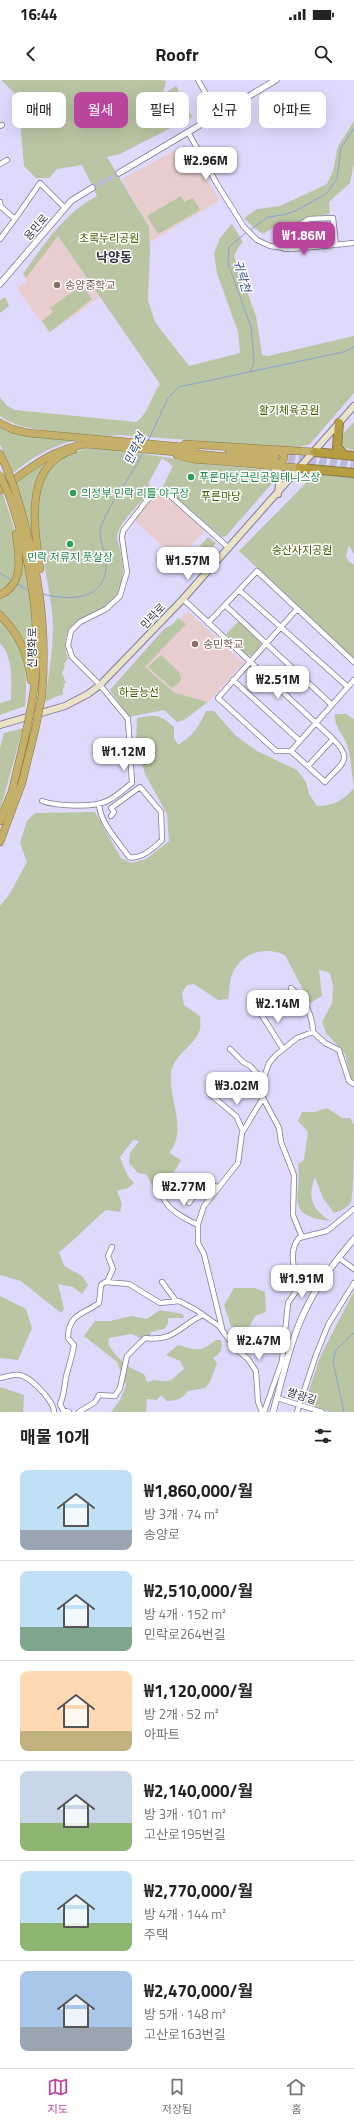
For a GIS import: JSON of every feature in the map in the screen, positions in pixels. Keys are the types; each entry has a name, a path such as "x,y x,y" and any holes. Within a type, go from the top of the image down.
{"highway":[{"path":"0,423 12,429 28,433 136,446 275,458 315,452 354,456"},
{"path":"339,423 336,447 344,455"},
{"path":"0,484 50,450 64,444 108,443"},
{"path":"0,490 51,454 70,447 86,444 108,443"},
{"path":"36,573 34,504 36,493 44,474 56,460 69,452 84,447 108,443"},
{"path":"159,448 194,443 275,458 300,468 354,473"},
{"name":"신평화로","path":"0,454 15,490 36,573 44,625 42,694 36,726 22,783 0,842"},
{"name":"신평화로","path":"0,475 36,573 36,661 32,700 26,733 12,791 0,821"},
{"path":"0,595 8,591 16,582 19,571 18,548 9,497"},
{"path":"0,616 19,637 24,650 29,664 32,700"}],"main road":[{"name":"민락로","path":"0,725 65,706 88,694 100,685 183,599 278,494 354,406"},
{"path":"275,458 280,473 278,494"}],"street":[{"path":"198,80 205,92"},
{"path":"251,95 276,80"},
{"path":"119,173 197,127"},
{"path":"188,132 217,184 244,227 249,234 257,240 270,246 284,249 354,243"},
{"path":"0,164 7,160"},
{"path":"0,239 40,183 65,208"},
{"name":"용민로","path":"1,280 65,208 77,196 92,188"},
{"path":"0,202 2,207 15,219"},
{"path":"284,249 285,234 309,219 333,218 336,244"},
{"path":"42,801 52,805 100,804 107,802 132,782 128,719 100,685 72,657 68,645 71,631 80,622 106,609 120,596 127,572 122,538 123,531 145,501 156,492 166,492 229,548"},
{"path":"208,623 257,571 354,662"},
{"path":"239,590 348,687"},
{"path":"183,599 250,661 343,750 345,755 344,762 325,782 291,751 276,751 218,698 233,680 250,661 265,643 298,609"},
{"path":"225,605 332,705"},
{"path":"233,680 300,741"},
{"path":"291,751 354,680"},
{"path":"308,766 332,739"},
{"path":"100,804 100,811 108,828 129,857 133,858 147,853 162,840 160,812 140,787 111,808 114,812 111,816"},
{"path":"291,988 298,994 304,1003 313,1022 313,1032 325,1043 339,1050 349,1081 354,1084"},
{"path":"258,1009 283,1049"},
{"path":"302,1237 293,1216 294,1175 281,1142 279,1128 263,1098 263,1080 269,1063 283,1049 297,1038 313,1032"},
{"path":"230,1049 243,1062 250,1066 263,1080"},
{"path":"211,1095 236,1116 243,1131"},
{"path":"263,1098 243,1131 238,1163 228,1178 218,1187 204,1206 198,1225 198,1243 204,1254 222,1328 236,1349 248,1359 256,1371 258,1402 263,1412"},
{"path":"189,1203 200,1187 205,1184 218,1187"},
{"path":"163,1191 164,1200 169,1206 198,1225"},
{"path":"263,1412 282,1361 288,1304 297,1290 293,1248 295,1242 302,1237 327,1231 354,1209"},
{"path":"272,1412 303,1314 339,1258 354,1239"},
{"path":"69,1412 64,1410 60,1404 64,1393 67,1372 72,1360 74,1345 70,1342 68,1335 73,1319 79,1313 99,1303 101,1285 106,1282 113,1268 108,1256 112,1247"},
{"path":"339,1258 354,1269"},
{"path":"106,1282 129,1284 160,1303 176,1301 188,1305 222,1328"},
{"path":"162,1282 176,1301"},
{"path":"297,1412 328,1325 354,1283"},
{"path":"79,1412 95,1402 99,1395 115,1396 120,1388 127,1356 145,1338 157,1340 178,1332 203,1315"},
{"path":"0,1378 17,1374 24,1376 50,1400 54,1412"},
{"name":"쌀광길","path":"277,1398 322,1412"}],"shaded area":[{"path":"185,145 220,200 150,242 149,227 122,179"},
{"name":"송양중학교","path":"54,231 100,297 49,333 17,288 27,281 23,274"},
{"path":"163,494 205,531 177,560 134,520 152,498"},
{"name":"송민학교","path":"188,611 244,663 208,702 175,693 145,667 185,624 180,619"}],"green space":[{"path":"1,80 166,81 163,92 136,92 136,128 171,128 120,154 107,157 149,227 150,249 148,300 155,322 189,366 240,353 238,332 217,273 214,254 220,238 232,224 243,242 234,256 256,316 262,355 268,356 354,336 354,393 310,444 296,448 120,435 107,436 51,432 10,422 0,416 0,397 6,405 15,410 136,422 144,415 160,384 58,236 26,278 23,274 47,241 74,211 97,196 82,165 57,169 49,178 36,178 24,166 21,128 66,128 66,92 13,92"},
{"path":"176,86 179,92 166,92"},
{"path":"189,111 192,117 189,119"},
{"path":"354,121 354,163 350,183 329,202 330,214 309,217 287,229 283,225 274,227 263,234 244,218 257,209 280,206 327,184 333,171 338,146"},
{"path":"181,196 184,202 193,198 200,210 158,234 147,216"},
{"path":"82,285 92,299 50,332 42,321 53,312 50,308"},
{"path":"5,297 9,306 0,313 0,300"},
{"path":"354,422 354,450 343,448 341,444 342,435"},
{"path":"0,424 77,440 59,445 43,452 13,473 0,444"},
{"name":"푸른마당","path":"87,448 107,448 213,465 268,470 274,473 275,480 226,536 222,537 163,486 173,466 162,458 148,484 153,489 121,525 118,532 117,538 123,565 122,581 119,591 112,601 103,608 74,624 68,632 65,643 68,659 64,664 65,666 62,673 66,683 63,684 65,687 63,688 63,694 45,702 51,656 53,622 50,593 39,531 38,510 40,491 47,474 59,460 69,454"},
{"path":"55,454 36,483 31,508 31,540 15,483"},
{"name":"송산사지공원","path":"323,473 354,476 354,554 349,545 346,556 349,562 354,564 354,659 239,551 310,479"},
{"path":"2,491 14,528 18,560 11,584 0,592 0,493"},
{"path":"208,537 216,543 192,570 184,563"},
{"path":"23,552 31,609 33,667 22,637 0,612 0,597 12,590 19,579"},
{"name":"하늘능선","path":"178,618 186,624 145,667 175,693 208,702 184,720 177,722 164,710 129,717 110,690 164,629 173,624"},
{"path":"0,619 9,629 20,649 25,670 26,693 25,706 0,715 0,703 11,700 11,670 8,656 0,643"},
{"path":"239,621 261,643 261,645 251,656 247,655 226,634"},
{"path":"161,655 179,672 181,678 180,682 172,688 148,667"},
{"path":"206,711 214,711 236,736 257,751 297,770 306,782 309,794 317,806 338,802 354,788 354,1083 352,1083 345,1054 326,1033 322,1022 332,1003 333,986 330,973 319,970 322,996 310,1003 285,955 277,952 262,951 242,960 236,966 232,974 228,999 218,1000 194,984 187,985 182,993 184,1005 200,1016 200,1029 198,1035 175,1061 172,1068 171,1085 176,1115 177,1135 169,1153 181,1160 163,1191 153,1187 146,1174 138,1173 129,1163 130,1153 139,1141 133,1140 120,1157 127,1175 134,1183 128,1188 117,1191 122,1204 120,1212 106,1210 59,1252 64,1266 82,1276 88,1285 82,1294 73,1287 58,1284 64,1309 61,1313 21,1281 0,1275 0,906 9,895 27,862 20,843 27,821 35,813 95,812 121,858 131,863 146,859 169,841 167,814 145,774 136,742 137,718 149,716 161,717 174,727 174,738 178,745 188,738 195,730"},
{"path":"335,714 346,714 354,719 354,787 349,750 336,724"},
{"path":"23,728 0,810 0,748 4,733"},
{"path":"327,1108 342,1118 350,1118 354,1125 351,1202 344,1209 334,1213 323,1198 315,1177 311,1191 311,1197 315,1207 330,1221 315,1218 306,1214 300,1209 297,1195 299,1176 298,1164 304,1160 308,1132 298,1121 302,1112 315,1112"},
{"path":"234,1288 254,1288 265,1292 266,1312 255,1316 247,1332 231,1326 224,1305"},
{"path":"354,1291 354,1412 329,1412 305,1403 320,1357"},
{"path":"0,1296 26,1309 32,1328 18,1360 0,1358"},
{"path":"160,1310 183,1314 184,1318 168,1318 168,1324 164,1329 151,1332 150,1337 141,1343 139,1337 131,1334 109,1338 108,1343 114,1353 118,1358 133,1369 144,1374 147,1382 153,1380 169,1381 184,1369 180,1361 166,1355 178,1345 194,1349 202,1349 216,1340 221,1340 221,1351 213,1358 217,1363 210,1382 205,1388 188,1391 184,1396 176,1400 167,1401 161,1395 157,1400 147,1399 146,1412 111,1412 120,1400 126,1385 117,1362 84,1336 95,1321 110,1321 131,1316 147,1319"},
{"path":"0,1387 24,1395 23,1412 0,1412"}],"waterway":[{"name":"귀락천","path":"250,230 268,217 283,215 297,210 326,194 337,179 341,148 354,128"},
{"name":"귀락천","path":"247,232 229,247 228,263 251,327 254,358 253,366 250,371"},
{"name":"민락천","path":"148,441 168,398 179,387 343,352 354,347"},
{"name":"민락천","path":"43,594 64,598 84,596 99,586 104,578 106,566 100,536 101,527 115,498 133,471 143,452"},
{"name":"민락천","path":"0,573 11,580"},
{"name":"민락천","path":"17,584 28,590"},
{"path":"344,1412 333,1361 336,1350 354,1333"}],"tunnel":[{"path":"92,188 119,173"},
{"path":"278,456 354,462"},
{"path":"277,461 354,468"}],"place":[{"name":"송양중학교","path":"57,285"},
{"name":"푸른마당근린공원테니스장","path":"191,477"},
{"name":"의정부 민락 리틀 야구장","path":"73,493"},
{"name":"민락 저류지 풋살장","path":"70,544"},
{"name":"송민학교","path":"195,644"}],"district":[{"name":"낙양동","path":"114,257"}],"park label":[{"name":"초록누리공원","path":"109,238"},
{"name":"활기체육공원","path":"289,410"}]}
